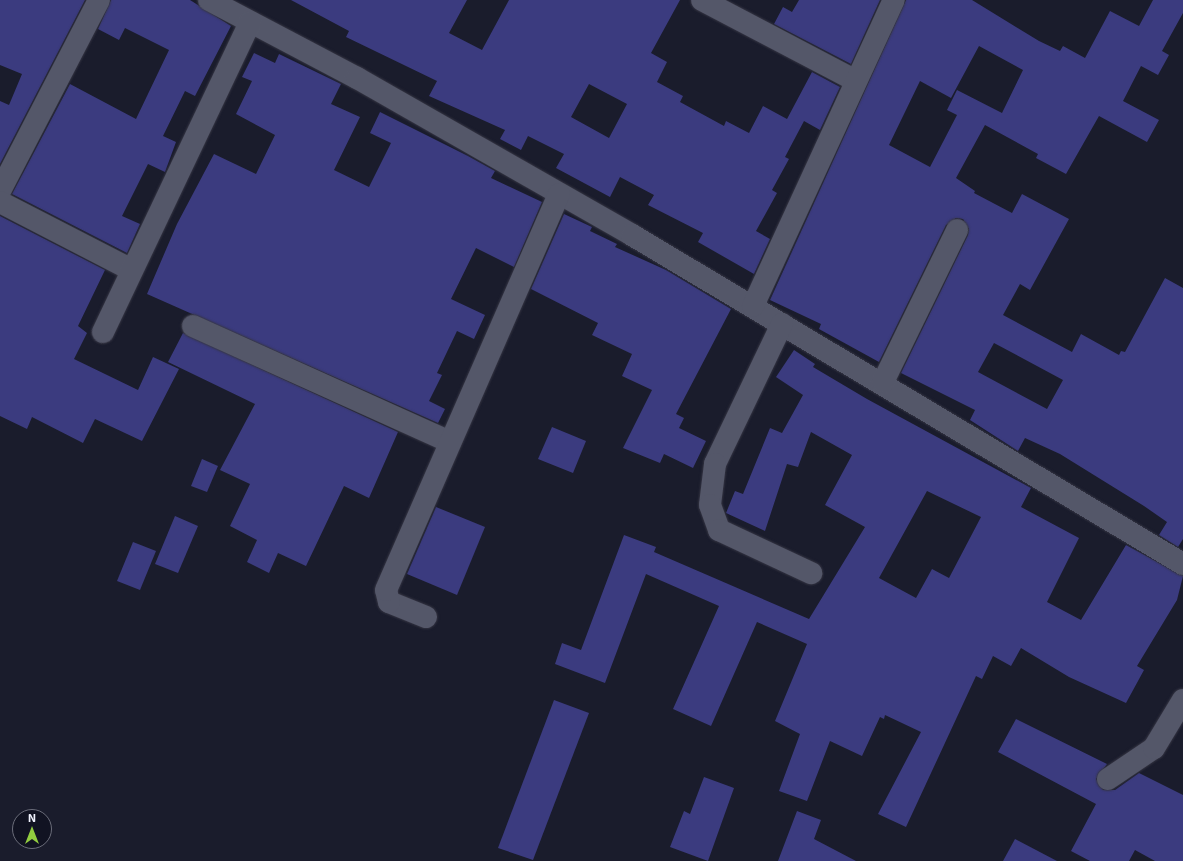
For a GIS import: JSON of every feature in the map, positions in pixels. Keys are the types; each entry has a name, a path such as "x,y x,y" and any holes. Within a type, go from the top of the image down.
{"street":[{"path":"0,191 99,0"},
{"path":"209,0 357,78 753,306 1180,555"},
{"path":"702,0 856,82"},
{"path":"753,306 894,0"},
{"path":"103,332 250,22"},
{"path":"426,618 388,602 385,594 558,194"},
{"path":"0,202 132,270"},
{"path":"883,382 957,230"},
{"path":"782,324 716,464 710,505 719,530 811,573"},
{"path":"192,326 450,442"},
{"path":"1108,778 1154,748 1183,700"}],"building":[{"path":"0,0 85,0 0,164 0,101 9,105 22,74 0,65"},
{"path":"111,0 190,0 231,26 195,96 185,91 163,136 176,142 165,172 148,164 122,216 140,224 127,253 12,194 70,84 136,119 169,50 125,28 119,40 98,29"},
{"path":"291,0 467,0 449,33 482,50 509,0 680,0 651,53 667,62 657,82 683,96 680,102 724,126 726,121 749,133 763,106 787,119 812,72 840,87 820,130 804,121 785,157 789,159 772,190 777,193 756,231 770,239 754,274 698,242 703,233 648,205 654,195 620,177 610,197 556,168 564,154 528,136 521,150 500,139 505,130 429,96 437,81 346,37 349,31","holes":["589,84 627,104 609,138 571,117"]},
{"path":"799,0 880,0 851,64 774,24 783,7 792,12"},
{"path":"906,0 972,0 1039,41 1060,51 1063,46 1085,58 1110,11 1139,26 1153,0 1183,0 1183,13 1162,51 1169,55 1158,75 1141,66 1123,101 1159,120 1147,142 1099,116 1066,174 1036,158 1038,154 985,125 956,178 975,191 974,193 1012,213 1022,194 1069,219 1030,290 1020,284 1003,315 1072,352 1081,334 1119,355 1121,351 1125,352 1165,278 1183,288 1183,539 1178,547 1159,535 1167,522 1144,506 1060,454 1025,438 1018,451 970,420 975,410 901,373 968,235 969,229 963,219 956,218 946,225 879,362 819,329 821,324 770,300","holes":["979,46 1023,70 1002,113 957,90 947,110 957,115 930,167 889,145 920,81 951,98","994,343 1063,380 1047,409 978,372"]},
{"path":"254,53 275,63 279,54 341,84 331,104 360,117 334,170 369,187 391,143 370,133 380,112 495,171 491,178 542,202 514,267 476,248 451,299 485,315 474,339 457,331 437,373 442,375 429,401 445,409 438,423 147,294 177,224 214,154 256,174 275,135 236,114 252,81 242,77"},
{"path":"564,214 592,227 590,231 617,244 615,247 666,270 731,309 676,414 684,418 679,428 706,441 693,468 664,454 660,463 623,448 652,390 622,376 632,354 592,335 598,323 531,289"},
{"path":"0,216 105,270 78,326 87,333 74,359 138,390 153,357 179,369 142,441 95,419 83,443 32,417 27,429 0,416"},
{"path":"183,333 398,432 369,498 344,486 306,566 278,553 269,573 247,562 257,540 230,526 250,484 220,470 255,404 168,362"},
{"path":"794,350 815,364 813,367 867,399 1031,488 1021,507 1079,538 1047,602 1081,620 1126,545 1183,576 1177,600 1137,666 1144,670 1126,703 1069,677 1021,648 1011,666 993,656 982,679 976,676 906,827 878,814 921,732 885,715 884,719 880,717 862,756 830,741 807,801 779,791 800,734 775,721 807,644 757,622 711,726 673,709 719,606 646,574 605,683 555,664 562,643 581,650 624,535 656,547 654,552 809,619 865,527 825,505 852,455 811,432 798,467 787,464 765,531 726,513 735,491 743,494 770,428 782,433 803,395 776,377","holes":["927,491 981,517 949,578 932,569 916,598 879,578"]},
{"path":"552,427 586,441 573,473 538,459"},
{"path":"202,459 218,466 207,492 191,486"},
{"path":"436,507 485,527 457,595 407,574"},
{"path":"175,516 198,526 178,573 155,564"},
{"path":"133,542 156,551 140,590 117,581"},
{"path":"554,700 589,713 533,860 498,848"},
{"path":"1016,719 1107,764 1096,779 1103,790 1115,790 1139,773 1183,795 1183,861 1155,861 1135,850 1129,861 1090,861 1071,851 1096,804 998,752"},
{"path":"704,777 734,788 708,861 670,847 684,811 690,814"},
{"path":"797,811 821,820 814,839 856,861 778,861"},
{"path":"1015,839 1057,861 1003,861"}]}
